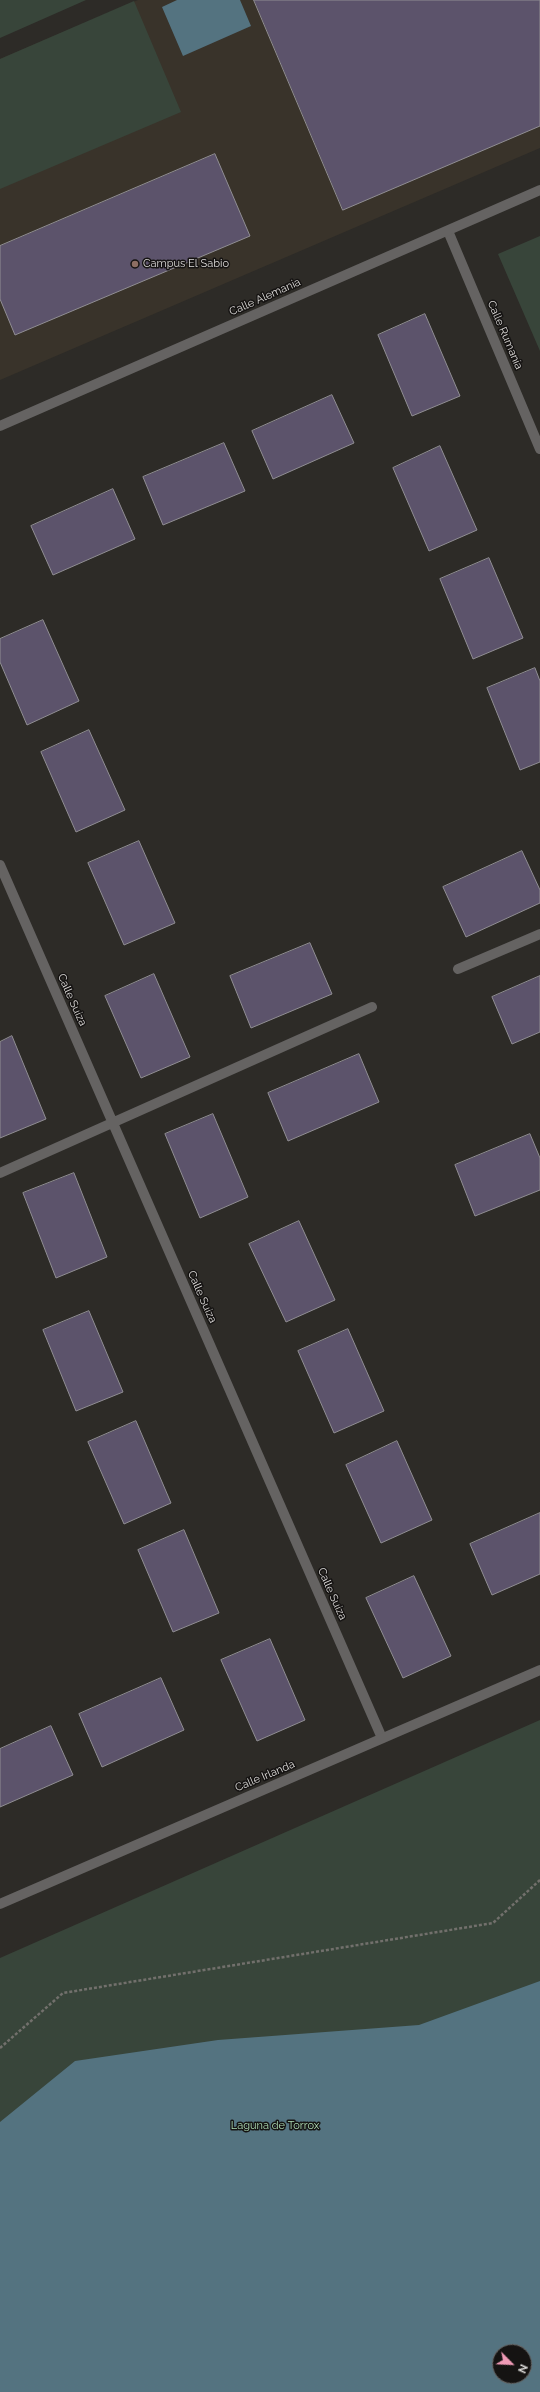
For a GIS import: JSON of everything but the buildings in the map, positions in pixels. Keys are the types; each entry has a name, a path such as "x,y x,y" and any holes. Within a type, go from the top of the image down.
{"street":[{"name":"Calle Alemania","path":"0,426 540,190"},
{"name":"Calle Rumanía","path":"448,230 540,448"},
{"name":"Calle Suiza","path":"0,865 382,1738"},
{"path":"458,969 540,934"},
{"path":"0,1173 372,1007"},
{"name":"Calle Irlanda","path":"0,1904 540,1670"}],"path":[{"path":"0,2048 63,1993 493,1923 540,1880"}],"shaded area":[{"name":"Campus El Sabio","path":"138,0 540,0 540,148 0,380 0,59"}],"green space":[{"path":"0,0 86,0 0,38"},
{"path":"134,1 181,112 0,189 0,59"},
{"path":"540,236 540,351 498,254"},
{"name":"Laguna de Torrox","path":"540,1720 540,2392 0,2392 0,1958"}],"water":[{"path":"177,0 240,0 251,26 183,56 162,7"},
{"name":"Laguna de Torrox","path":"540,1981 540,2392 0,2392 0,2122 75,2061 218,2040 419,2025"}],"place":[{"name":"Campus El Sabio","path":"135,264"}]}
